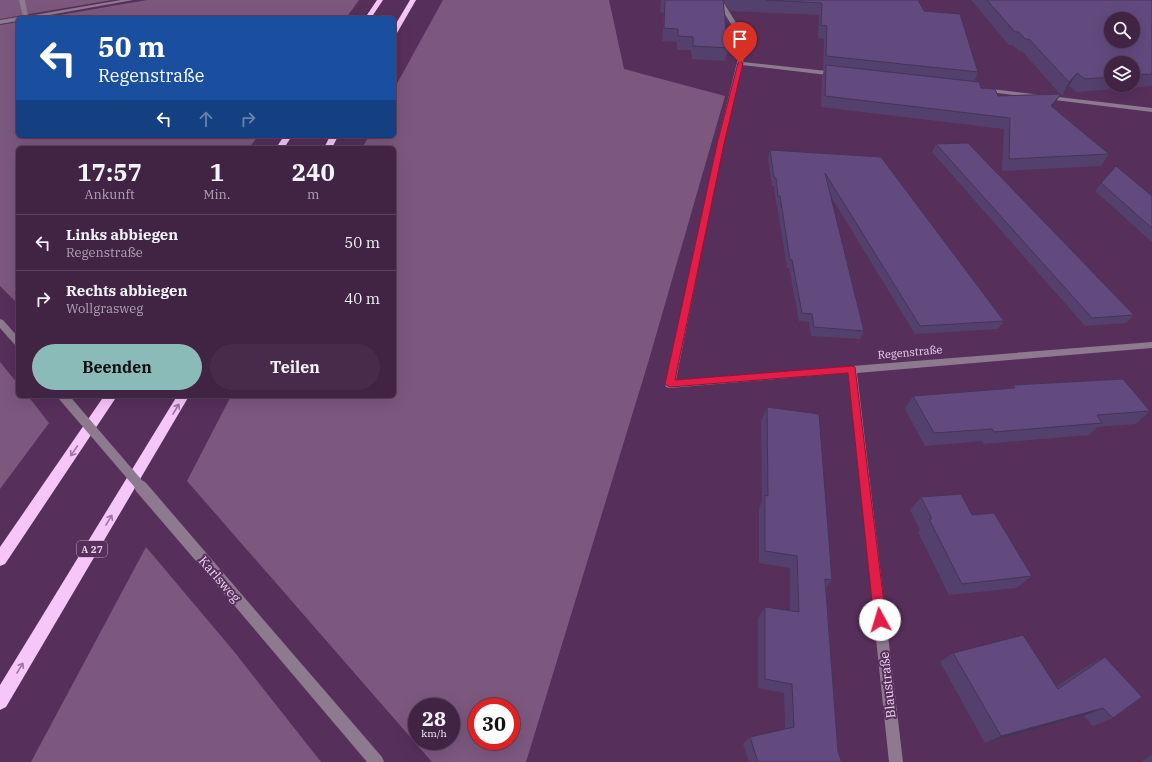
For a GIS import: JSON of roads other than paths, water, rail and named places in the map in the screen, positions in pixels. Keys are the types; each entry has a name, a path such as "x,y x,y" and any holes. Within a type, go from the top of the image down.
{"highway":[{"path":"369,16 380,0"},
{"path":"396,30 413,0"},
{"path":"0,559 111,398"},
{"name":"A 27","path":"0,701 182,398"}],"street":[{"path":"22,0 25,16"},
{"path":"37,16 130,0"},
{"path":"719,0 745,42 740,63 843,74"},
{"path":"0,22 16,19"},
{"name":"Regenstraße","path":"740,63 720,144 670,384 1152,345"},
{"path":"977,90 1152,110"},
{"path":"0,322 16,341"},
{"name":"Blaustraße","path":"852,369 896,762"},
{"name":"Karlsweg","path":"65,398 377,762"}]}
